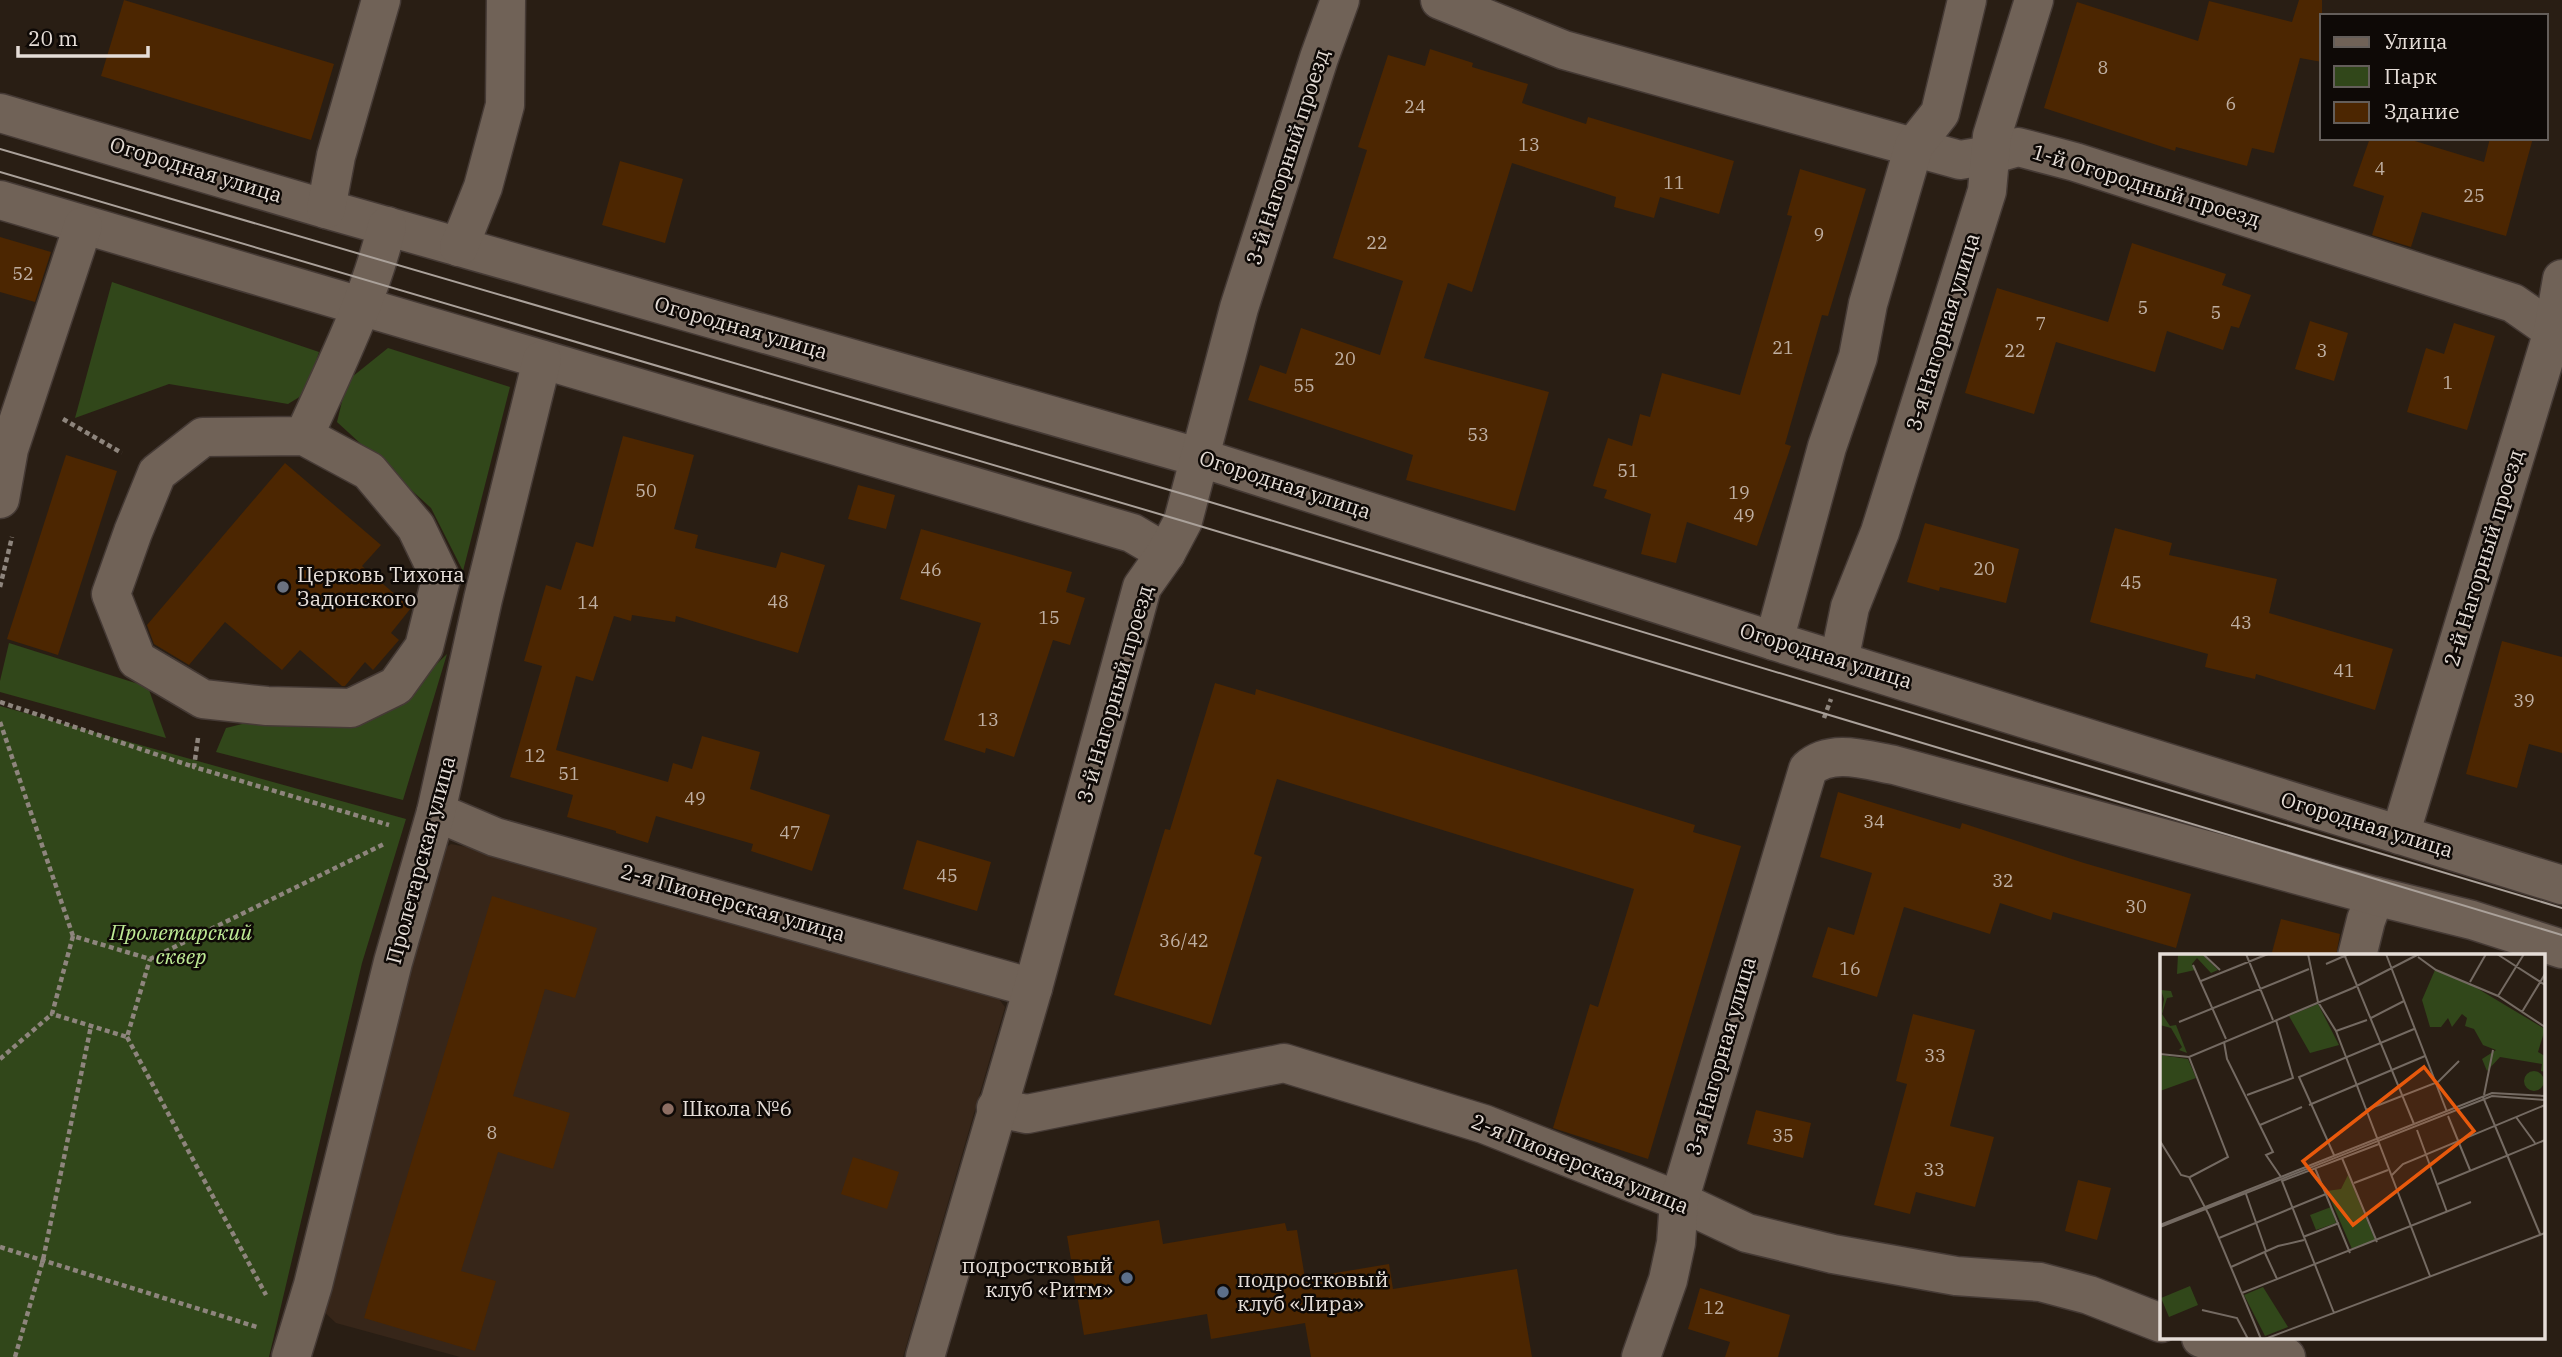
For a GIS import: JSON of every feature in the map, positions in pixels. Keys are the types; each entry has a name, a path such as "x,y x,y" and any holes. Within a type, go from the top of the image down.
{"street":[{"path":"326,209 336,156 381,0"},
{"path":"459,247 483,187 505,105 506,0"},
{"name":"3-й Нагорный проезд","path":"925,1357 1033,988 1142,587 1166,553 1182,521 1240,308 1318,58 1340,0"},
{"name":"1-й Огородный проезд","path":"1440,0 1564,50 1960,160 2018,147 2075,162 2513,303 2557,332"},
{"path":"1774,640 1827,447 1858,357 1868,304 1914,146 1940,113 1968,0"},
{"name":"3-я Нагорная улица","path":"1839,661 1850,607 1880,531 1987,191 1992,136 2034,0"},
{"name":"Огородная улица","path":"0,113 326,209 1200,458 1839,661 2562,885"},
{"path":"0,201 1132,533 1166,553"},
{"path":"0,499 9,449 83,226"},
{"path":"304,436 362,307 379,260 387,226"},
{"name":"2-й Нагорный проезд","path":"2400,835 2557,332 2562,279"},
{"name":"Пролетарская улица","path":"292,1357 313,1286 393,962 436,811 483,599 542,360"},
{"path":"304,436 369,471 416,527 441,579 424,647 396,685 351,708 267,706 203,699 137,660 111,594 133,531 157,473 203,438 304,436"},
{"path":"1818,760 1846,756 1894,765 2375,897 2472,920 2562,949"},
{"name":"3-я Нагорная улица","path":"1641,1357 1668,1280 1676,1243 1679,1201 1808,769 1818,760"},
{"name":"2-я Пионерская улица","path":"436,811 495,836 1033,988"},
{"path":"2358,954 2375,897"},
{"name":"2-я Пионерская улица","path":"996,1108 1027,1114 1284,1063 1484,1124 1679,1201 1747,1233 1833,1254 1956,1276 2040,1282 2089,1296 2160,1323"},
{"path":"2208,1340 2222,1345 2266,1351"}],"path":[{"path":"55,415 157,473"},
{"path":"1818,760 1818,742 1834,690 1839,661"},
{"path":"194,767 203,699"},
{"path":"0,702 194,767 397,827"},
{"path":"0,722 73,936 52,1014 0,1059"},
{"path":"73,936 150,959 385,843"},
{"path":"150,959 127,1037 268,1300"},
{"path":"52,1014 127,1037"},
{"path":"15,1357 43,1260 91,1026"},
{"path":"0,1247 262,1328"}],"shaded area":[{"name":"Школа №6","path":"451,844 498,853 992,990 1005,1007 903,1357 460,1357 336,1323 321,1309 437,853"}],"green space":[{"path":"112,282 319,352 306,393 288,404 169,384 75,418"},
{"path":"388,348 510,387 463,571 431,508 337,422 347,381"},
{"path":"9,643 148,687 166,738 0,692"},
{"path":"447,654 403,800 216,752 226,728 420,680"},
{"name":"Пролетарский сквер","path":"0,706 406,819 362,963 269,1357 0,1357"}],"building":[{"path":"124,0 334,64 311,140 101,76"},
{"path":"2299,0 2322,0 2320,62 2300,58 2274,153 2252,148 2247,166 2176,147 2175,151 2044,108 2077,2 2198,41 2209,1 2292,22"},
{"path":"1430,49 1473,63 1472,67 1528,84 1522,103 1586,124 1588,117 1734,161 1719,214 1660,197 1654,218 1614,207 1616,197 1512,163 1472,292 1448,283 1424,358 1549,392 1515,511 1406,480 1413,455 1248,400 1260,365 1286,374 1301,328 1380,355 1403,281 1333,258 1367,150 1358,147 1388,55 1425,66"},
{"path":"2369,140 2412,140 2484,162 2490,140 2532,140 2506,236 2422,212 2411,247 2372,235 2384,196 2353,186"},
{"path":"620,161 683,179 665,243 602,225"},
{"path":"1800,169 1866,189 1828,316 1822,315 1785,444 1791,446 1757,546 1687,522 1676,563 1641,554 1651,514 1604,498 1607,490 1593,486 1608,438 1632,446 1640,414 1650,417 1662,373 1740,395 1792,216 1787,215"},
{"path":"0,237 51,252 35,302 0,292"},
{"path":"2132,243 2226,274 2222,285 2251,295 2239,328 2231,326 2223,350 2167,331 2155,372 2056,342 2034,414 1965,393 1997,288 2108,322"},
{"path":"2310,321 2348,333 2334,381 2295,369"},
{"path":"2454,323 2495,336 2467,430 2407,412 2426,348 2444,354"},
{"path":"623,436 694,455 674,529 698,535 695,548 776,568 781,552 825,565 798,653 676,616 675,622 632,615 631,621 614,616 593,681 576,676 556,750 668,782 673,763 692,769 702,736 760,752 750,789 830,815 812,871 751,851 753,844 656,816 648,843 567,817 573,795 510,777 542,666 524,661 546,585 561,590 576,542 593,547"},
{"path":"66,455 117,471 58,655 7,639"},
{"name":"Церковь Тихона Задонского","path":"285,463 381,545 362,566 411,608 391,633 399,640 373,670 365,662 345,686 300,650 282,670 225,622 189,665 154,644 147,625"},
{"path":"858,485 895,495 886,529 848,519"},
{"path":"1925,523 2019,549 2006,603 1940,587 1939,591 1907,582"},
{"path":"2115,528 2172,543 2169,555 2277,579 2269,613 2393,649 2375,710 2256,674 2255,679 2205,667 2208,654 2090,622"},
{"path":"921,529 1072,572 1066,592 1085,598 1070,645 1053,640 1014,757 986,748 985,753 944,740 981,623 900,599"},
{"path":"2502,641 2562,657 2562,753 2529,744 2517,788 2466,774"},
{"path":"1215,683 1255,695 1256,689 1695,825 1693,832 1741,846 1648,1159 1553,1128 1590,1004 1598,1007 1634,889 1277,779 1254,854 1262,857 1211,1025 1114,995 1165,829 1170,830"},
{"path":"1838,792 1960,829 1962,823 2191,894 2176,948 2053,912 2051,920 2000,903 1990,934 1904,907 1877,997 1812,977 1828,927 1854,935 1872,873 1820,857"},
{"path":"917,840 991,862 977,911 903,889"},
{"path":"492,896 597,928 575,998 545,989 513,1096 570,1113 553,1169 498,1152 461,1271 496,1281 475,1351 364,1318"},
{"path":"2281,919 2340,934 2336,954 2272,954"},
{"path":"1913,1014 1975,1030 1950,1126 1994,1137 1975,1207 1916,1192 1910,1214 1874,1205 1907,1084 1896,1081"},
{"path":"1756,1110 1811,1123 1803,1158 1747,1144"},
{"path":"853,1157 899,1172 887,1209 841,1194"},
{"path":"2078,1180 2111,1188 2097,1240 2065,1231"},
{"path":"1159,1220 1163,1244 1285,1223 1287,1231 1297,1230 1305,1278 1389,1264 1393,1289 1517,1269 1532,1357 1311,1357 1305,1323 1211,1339 1207,1314 1084,1335 1067,1236"},
{"path":"1700,1288 1790,1315 1778,1357 1725,1357 1730,1342 1688,1329"}],"tram line":[{"path":"0,149 1190,496 2562,908"},
{"path":"0,172 1183,521 2562,935"}],"place":[{"name":"Церковь Тихона Задонского","path":"283,587"},
{"name":"Школа №6","path":"668,1109"},
{"name":"подростковый клуб «Ритм»","path":"1127,1278"},
{"name":"подростковый клуб «Лира»","path":"1223,1292"}]}
